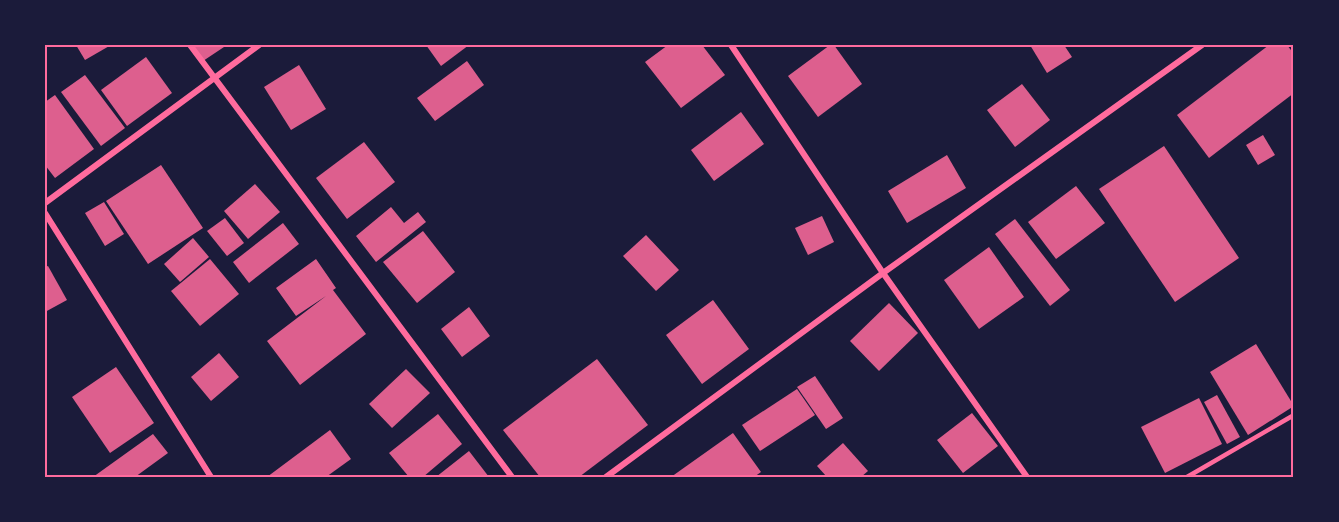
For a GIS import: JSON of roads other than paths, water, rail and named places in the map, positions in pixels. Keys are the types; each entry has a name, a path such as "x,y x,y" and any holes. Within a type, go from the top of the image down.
{"street":[{"path":"190,45 512,477"},
{"path":"45,203 259,45"},
{"path":"731,45 883,273 1027,477"},
{"path":"606,477 883,273 1202,45"},
{"path":"45,213 211,477"}],"lane":[{"path":"1187,477 1294,415"}]}
